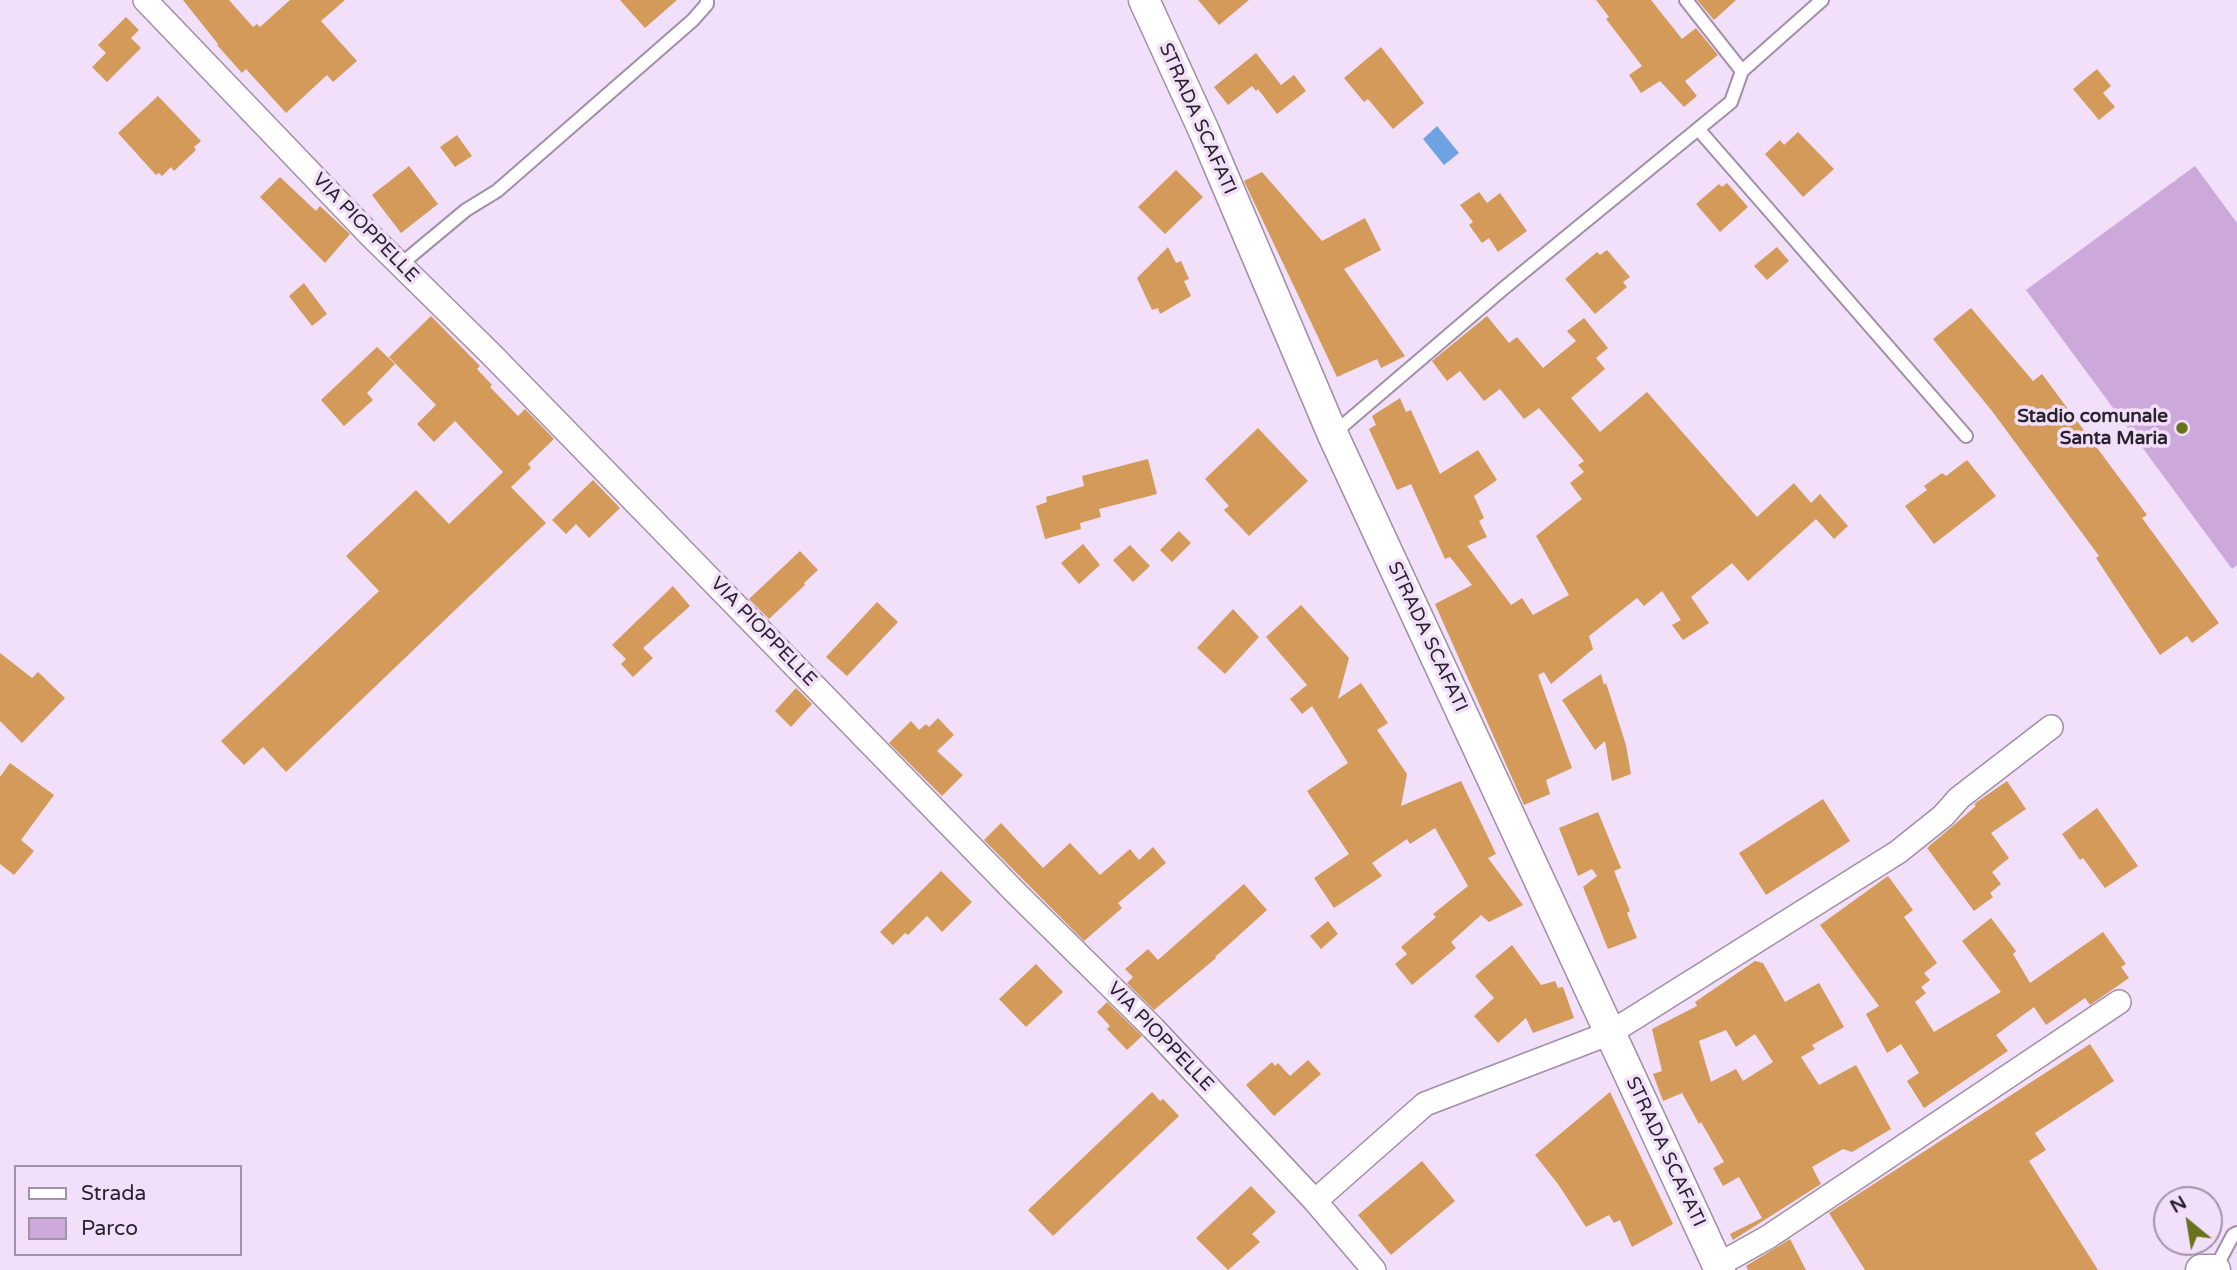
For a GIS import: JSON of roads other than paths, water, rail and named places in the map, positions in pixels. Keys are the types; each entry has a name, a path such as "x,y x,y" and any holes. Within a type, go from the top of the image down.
{"street":[{"name":"VIA PIOPPELLE","path":"145,0 400,265 509,372 1017,894 1153,1028 1315,1201 1374,1270"},
{"name":"STRADA SCAFATI","path":"1144,0 1204,131 1333,435 1719,1268"},
{"path":"1315,1201 1425,1104 1610,1033 1898,852 1943,816 1959,798 2051,727"},
{"path":"1719,1268 2119,1002"},
{"path":"2201,1270 2215,1270"}],"lane":[{"path":"400,265 466,210 507,182 693,20 707,4 707,0"},
{"path":"1686,0 1742,71"},
{"path":"1333,435 1504,288 1731,102 1742,71 1822,0"},
{"path":"1699,130 1966,436"},
{"path":"2215,1270 2233,1235 2237,1233"}],"water":[{"path":"1437,126 1459,153 1444,165 1423,139"}],"place":[{"name":"Stadio comunale Santa Maria","path":"2182,428"}]}
